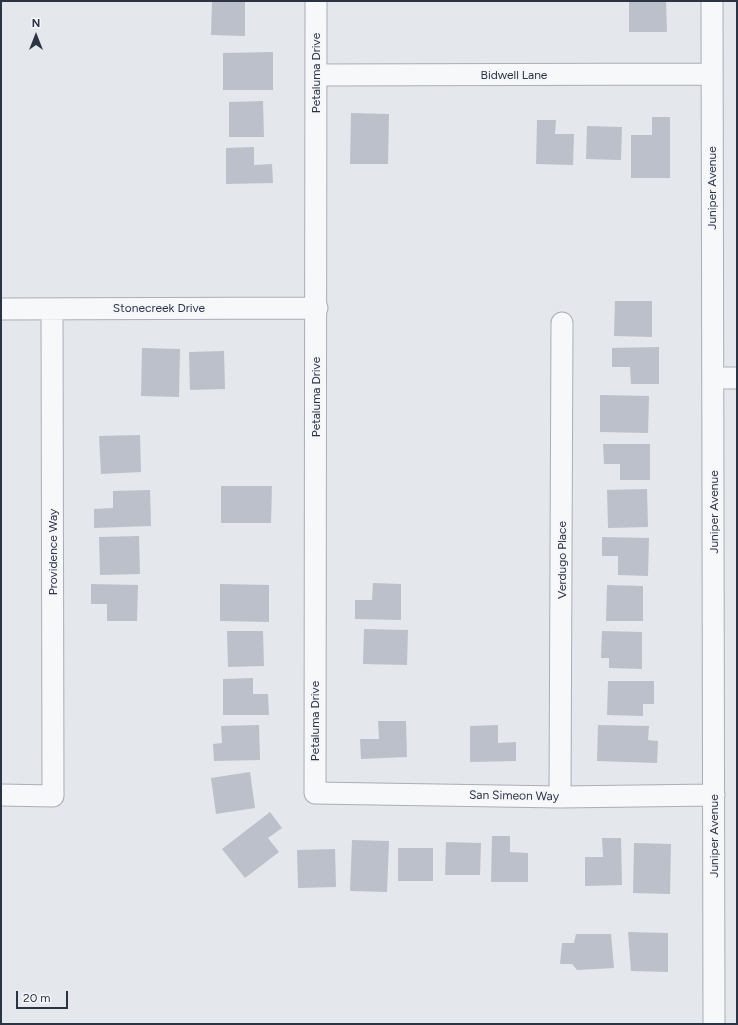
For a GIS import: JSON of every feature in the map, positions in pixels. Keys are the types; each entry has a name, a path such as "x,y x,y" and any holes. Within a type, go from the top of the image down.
{"street":[{"name":"Petaluma Drive","path":"315,793 317,308 316,1"},
{"name":"Juniper Avenue","path":"712,1 714,378 714,1024"},
{"name":"Bidwell Lane","path":"317,75 712,74"},
{"name":"Stonecreek Drive","path":"1,309 317,308"},
{"name":"Providence Way","path":"1,795 53,796 52,309"},
{"name":"Verdugo Place","path":"560,797 562,323"},
{"path":"714,378 737,378"},
{"name":"San Simeon Way","path":"315,793 560,797 714,795"}],"building":[{"path":"212,1 245,1 245,36 211,35"},
{"path":"629,1 666,1 667,32 629,32"},
{"path":"273,52 273,90 223,90 223,53"},
{"path":"263,101 264,137 229,137 229,102"},
{"path":"351,113 389,114 388,164 350,164"},
{"path":"652,117 670,117 670,178 631,178 631,135 652,135"},
{"path":"537,120 556,120 555,134 574,134 573,165 536,164"},
{"path":"587,126 622,127 621,160 586,159"},
{"path":"254,147 254,165 272,164 273,183 226,184 226,148"},
{"path":"615,301 652,301 652,337 614,336"},
{"path":"659,347 659,384 631,384 630,367 612,367 612,348"},
{"path":"142,348 180,349 179,397 141,396"},
{"path":"224,351 225,389 190,390 189,352"},
{"path":"600,395 649,396 648,433 600,432"},
{"path":"140,435 141,472 101,474 99,436"},
{"path":"603,444 650,444 650,480 620,480 620,464 604,464"},
{"path":"221,486 272,486 271,523 221,523"},
{"path":"647,489 648,527 608,528 607,490"},
{"path":"150,490 151,526 94,528 94,509 113,508 113,491"},
{"path":"139,536 140,574 100,575 99,537"},
{"path":"602,537 649,538 648,576 618,575 618,556 602,556"},
{"path":"373,583 401,584 401,620 355,619 355,600 372,600"},
{"path":"91,584 138,585 137,621 107,621 107,604 91,604"},
{"path":"220,584 269,585 269,622 220,621"},
{"path":"607,585 643,586 643,621 606,621"},
{"path":"364,629 408,630 407,665 363,664"},
{"path":"227,631 263,631 264,666 228,667"},
{"path":"602,631 642,632 642,669 609,668 609,658 601,658"},
{"path":"253,678 253,694 268,694 269,715 223,715 223,679"},
{"path":"608,681 654,681 654,704 643,704 643,716 607,715"},
{"path":"378,721 406,721 407,757 361,759 360,739 379,739"},
{"path":"259,725 260,760 214,761 213,744 222,743 221,726"},
{"path":"498,725 498,743 516,742 516,761 470,762 470,726"},
{"path":"598,725 649,726 648,740 658,741 657,763 597,761"},
{"path":"250,772 255,808 216,814 211,778"},
{"path":"270,812 282,828 268,838 279,852 245,878 222,849"},
{"path":"492,836 510,836 510,852 528,853 528,882 491,882"},
{"path":"602,838 621,838 622,885 585,886 585,857 603,857"},
{"path":"352,840 389,841 387,892 350,891"},
{"path":"446,842 481,843 480,875 445,875"},
{"path":"634,843 671,844 670,894 633,893"},
{"path":"398,848 433,848 433,881 398,881"},
{"path":"335,849 336,887 298,888 297,850"},
{"path":"628,932 668,933 668,972 631,971"},
{"path":"576,934 611,934 614,968 577,970 572,964 560,964 562,943 574,943"}]}
